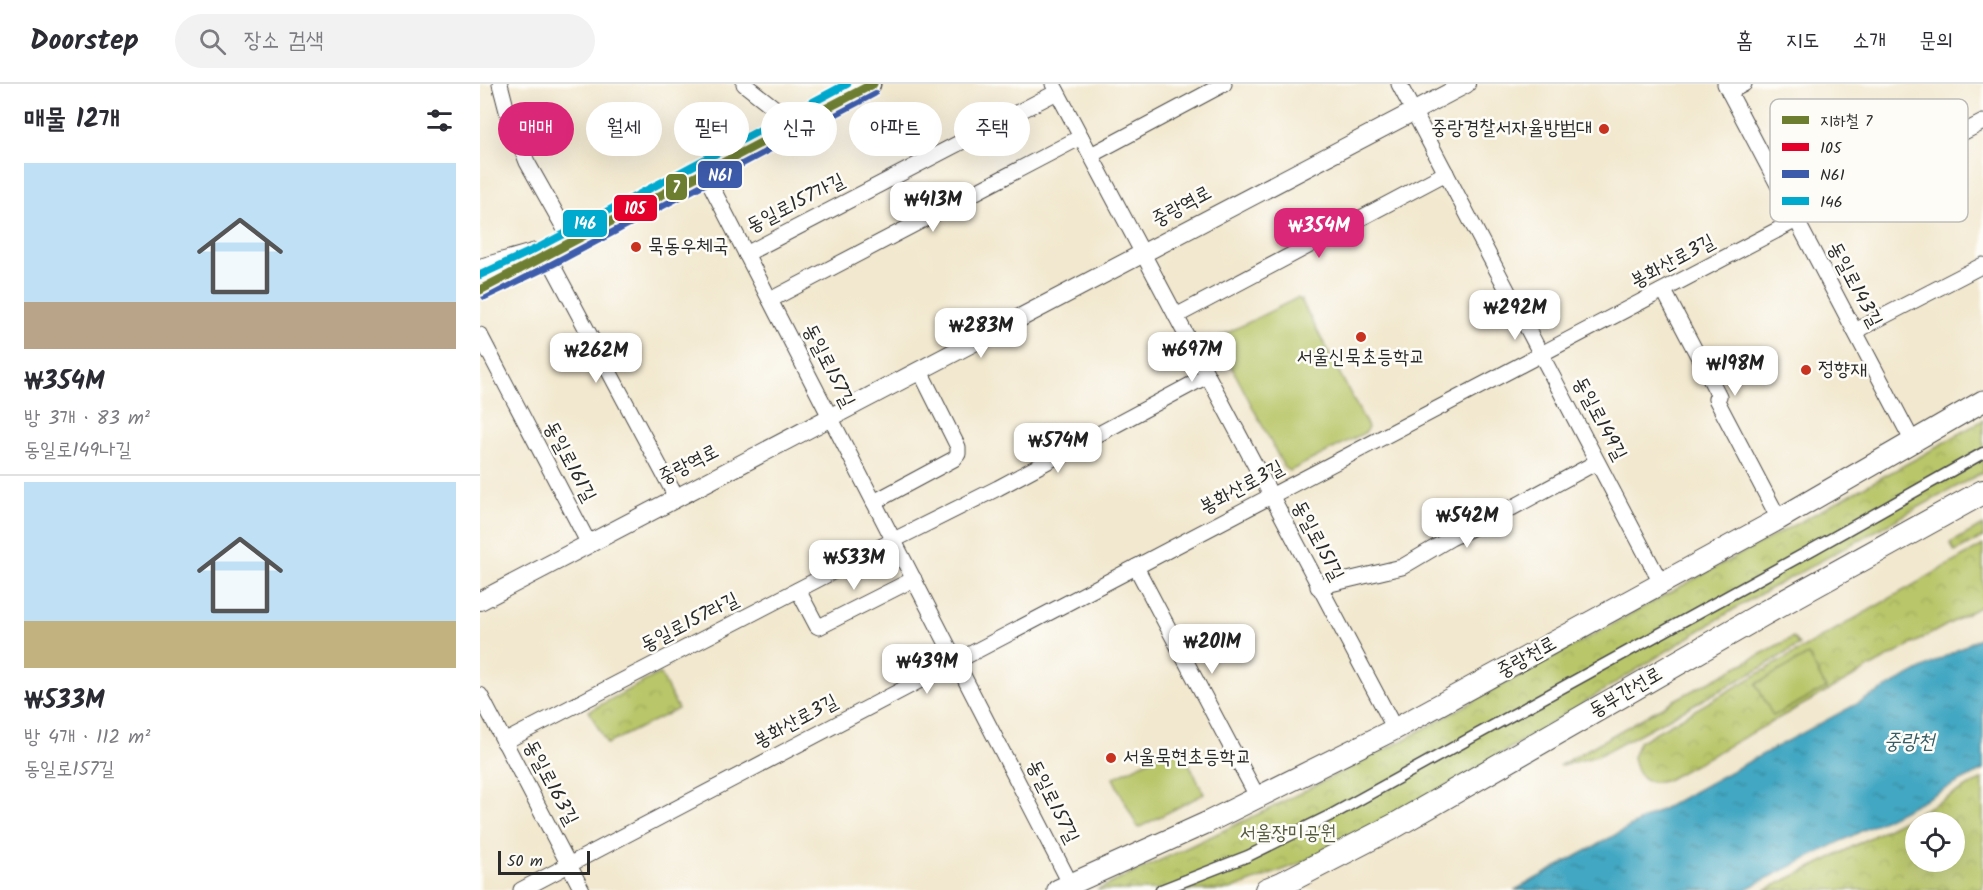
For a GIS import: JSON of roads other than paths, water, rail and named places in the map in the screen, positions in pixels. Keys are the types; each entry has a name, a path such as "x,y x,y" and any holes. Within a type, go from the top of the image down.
{"highway":[{"name":"동부간선로","path":"1267,890 1396,825 1761,615 1983,492"}],"main road":[{"path":"836,102 869,84"},
{"path":"480,287 547,255 761,142"},
{"name":"중랑천로","path":"1064,887 1258,798 1395,729 1779,519 1983,401"}],"street":[{"path":"480,268 572,242 526,162 507,111 500,84"},
{"path":"744,84 767,102"},
{"path":"1091,155 1224,84"},
{"name":"동일로149길","path":"1399,84 1661,583"},
{"name":"중랑역로","path":"480,600 1466,84"},
{"path":"1727,88 1744,84"},
{"name":"동일로151길","path":"1055,88 1395,729"},
{"name":"동일로157가길","path":"746,254 1055,88"},
{"name":"동일로143길","path":"1727,88 1770,170"},
{"name":"봉화산로3길","path":"1968,130 1983,122"},
{"path":"770,300 1081,137"},
{"name":"동일로157길","path":"704,172 956,662 1064,887"},
{"path":"1176,316 1446,172"},
{"name":"봉화산로3길","path":"521,890 1795,222"},
{"name":"동일로143길","path":"1798,222 1913,442"},
{"path":"547,255 676,497"},
{"path":"1855,331 1983,266"},
{"path":"1664,291 1719,396 1716,399 1779,519"},
{"name":"동일로161길","path":"480,335 589,544"},
{"path":"874,502 954,459 958,454 958,447 920,371"},
{"name":"동일로157라길","path":"504,742 998,488 1207,376"},
{"path":"1161,890 1248,856 1320,821 1983,453"},
{"path":"1318,587 1402,567 1451,538 1598,462"},
{"path":"1136,567 1258,798"},
{"path":"798,590 816,626 819,627 914,579"},
{"name":"동일로163길","path":"480,695 582,890"}],"water":[{"name":"중랑천","path":"1983,636 1983,770 1744,890 1515,890 1728,773"}],"metro line":[{"name":"7","path":"480,290 873,84"}],"place":[{"name":"중랑경찰서자율방범대","path":"1604,129"},
{"name":"묵동우체국","path":"636,247"},
{"name":"서울신묵초등학교","path":"1361,337"},
{"name":"정향재","path":"1806,370"},
{"name":"서울묵현초등학교","path":"1111,758"}],"park label":[{"name":"서울장미공원","path":"1288,834"}]}
